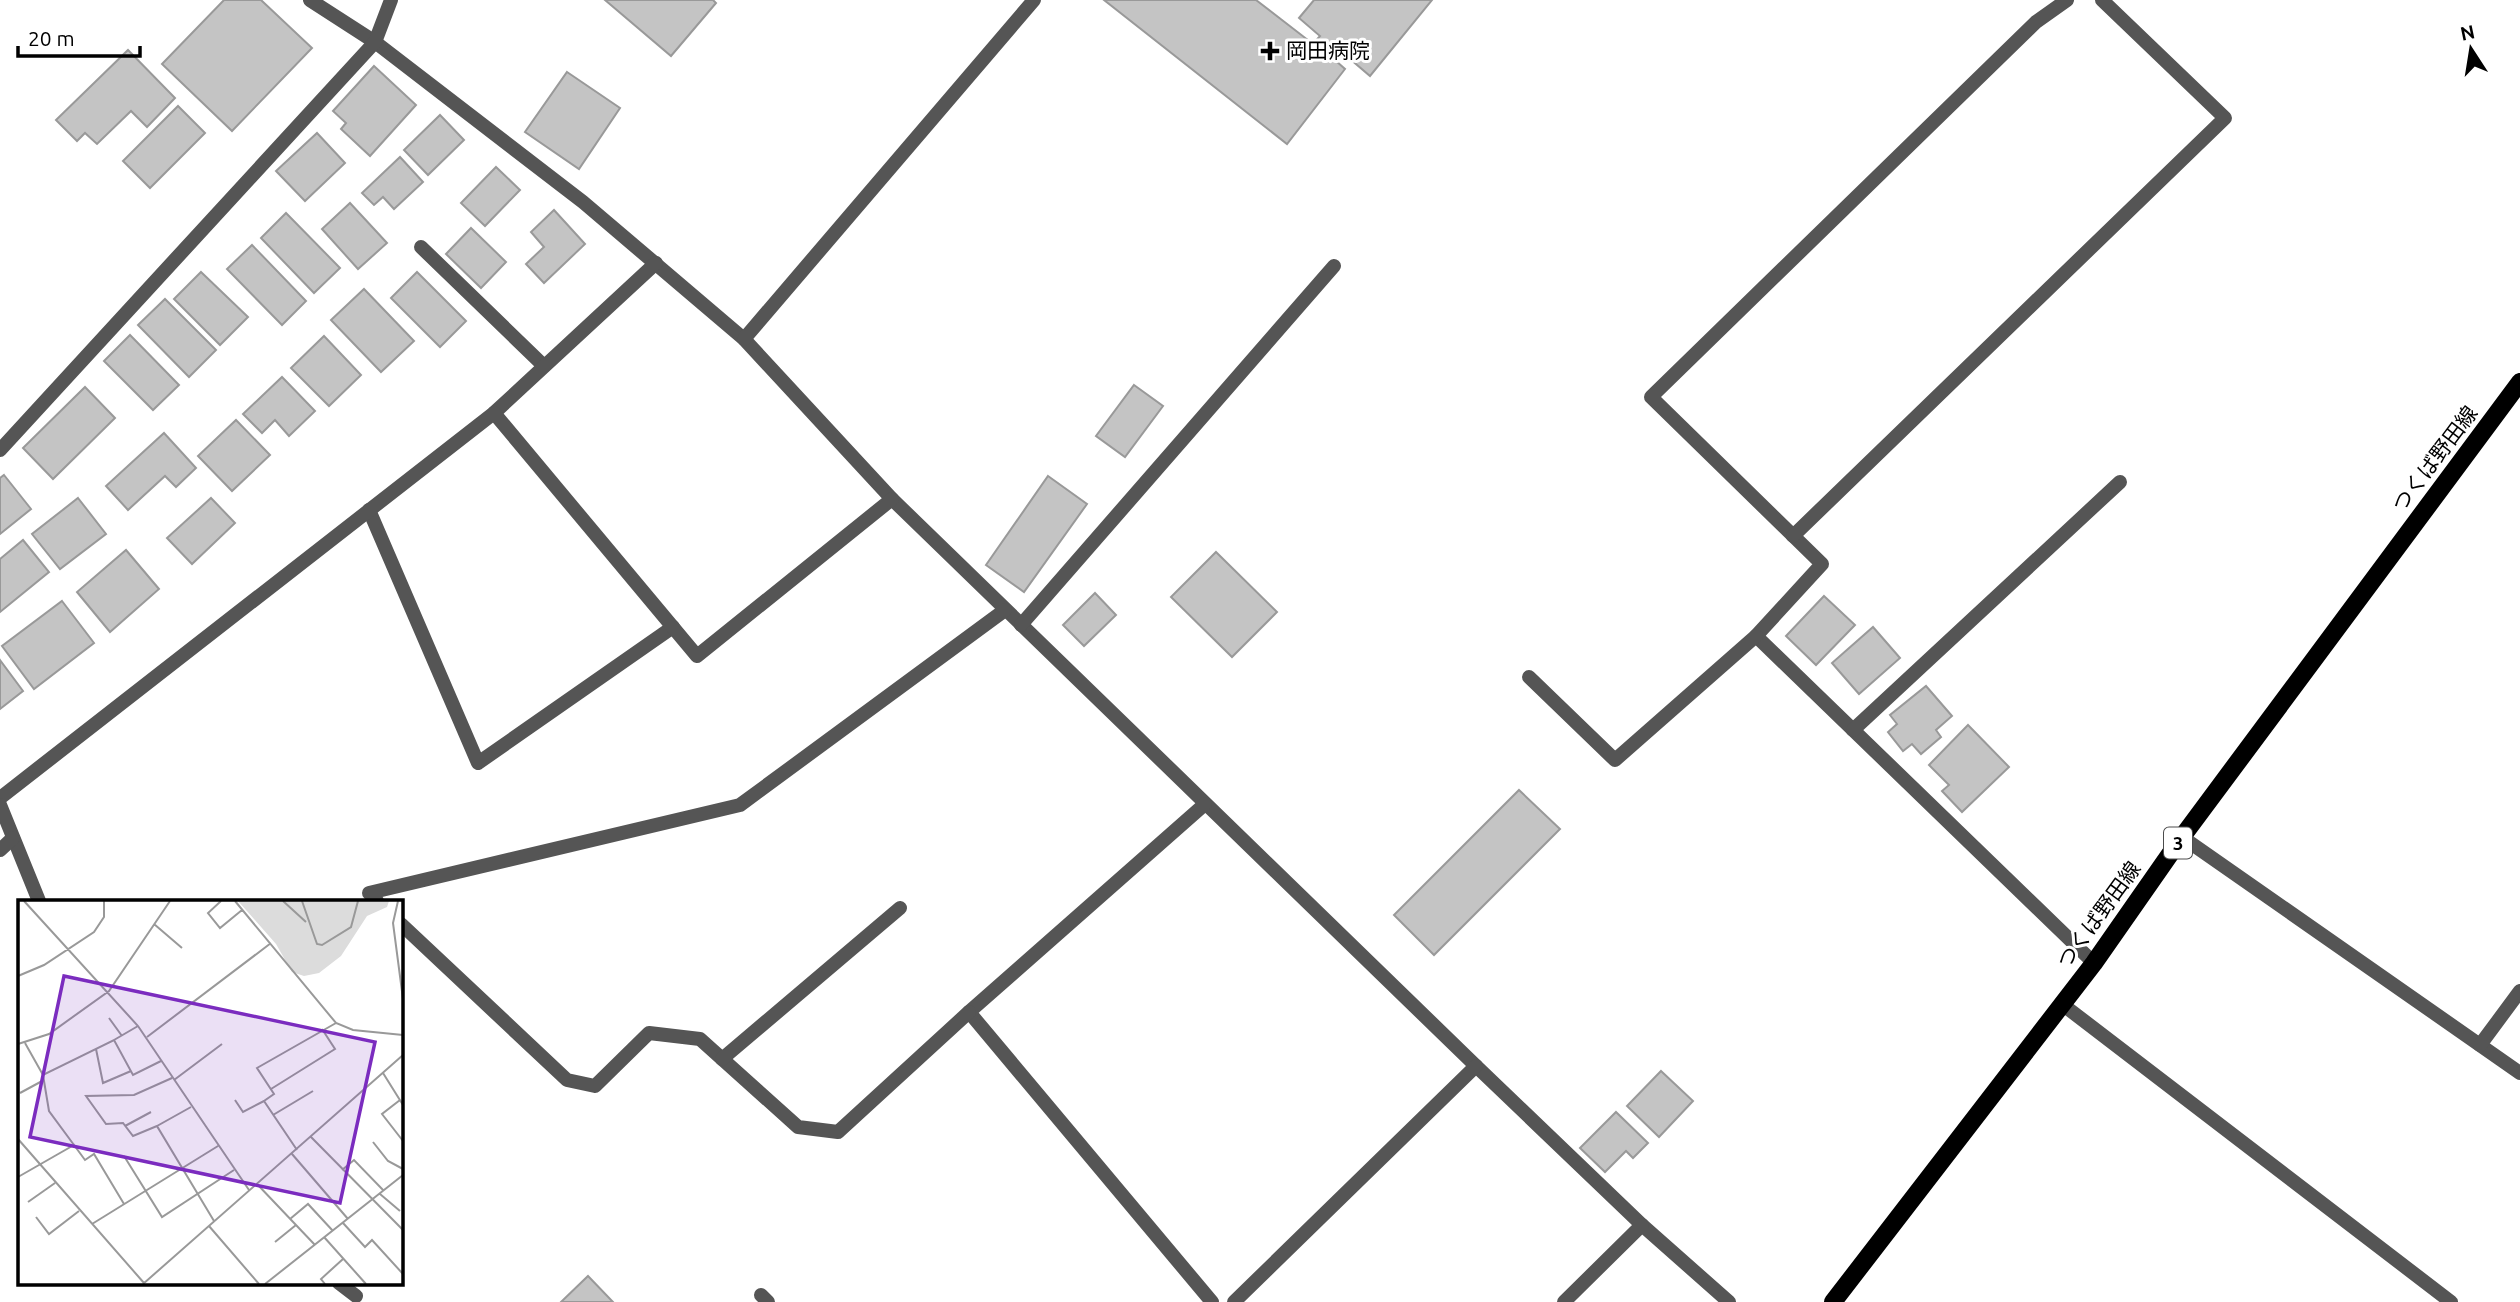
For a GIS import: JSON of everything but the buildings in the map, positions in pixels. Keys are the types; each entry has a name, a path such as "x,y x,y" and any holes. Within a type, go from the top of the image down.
{"main road":[{"name":"つくば野田線","path":"1840,1300 2094,963 2182,837 2520,382"}],"street":[{"path":"310,0 375,42 583,202 744,339 892,499 1476,1066 1642,1225 1728,1302"},
{"path":"0,450 375,42 391,0"},
{"path":"744,339 1034,0"},
{"path":"1530,677 1615,760 1756,636 1822,565 1651,397 2036,22 2067,0"},
{"path":"1793,536 2225,118 2102,0"},
{"path":"421,247 544,366"},
{"path":"0,798 494,413 656,263"},
{"path":"1021,625 1334,266"},
{"path":"494,413 697,656 892,499"},
{"path":"1853,730 2120,482"},
{"path":"369,510 478,763 673,627"},
{"path":"376,900 369,893 740,806 1006,610"},
{"path":"1756,636 2094,963"},
{"path":"402,925 567,1080 595,1086 649,1034 700,1039 798,1127 838,1132 969,1012 1205,804"},
{"path":"0,805 39,900"},
{"path":"2182,837 2520,1073"},
{"path":"0,850 13,838"},
{"path":"722,1059 900,908"},
{"path":"2480,1045 2520,991"},
{"path":"2062,1004 2451,1302"},
{"path":"969,1012 1212,1302"},
{"path":"1234,1302 1476,1066"},
{"path":"1564,1302 1642,1225"},
{"path":"340,1284 356,1300"}],"place":[{"name":"岡田病院","path":"1270,51"}]}
